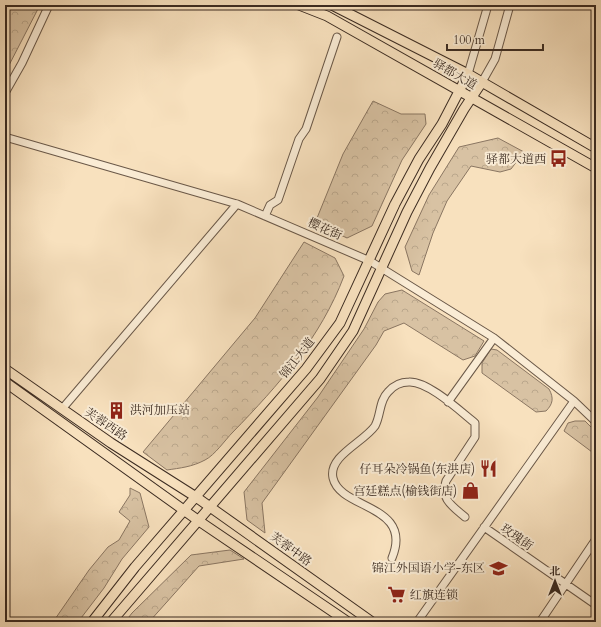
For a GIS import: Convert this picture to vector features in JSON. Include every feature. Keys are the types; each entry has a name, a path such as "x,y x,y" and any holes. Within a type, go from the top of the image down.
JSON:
{"main road":[{"name":"驿都大道","path":"299,5 327,16 459,92 471,97 596,168"},
{"name":"驿都大道","path":"332,5 468,74 596,148"},
{"name":"锦江大道","path":"92,622 135,567 306,369 340,322 370,261 395,204 419,159 442,124 468,74"},
{"path":"111,622 320,379 353,331 383,268 407,212 430,168 471,97 482,82"},
{"name":"芙蓉西路","path":"5,369 111,443 196,496"},
{"name":"芙蓉西路","path":"5,382 184,510"},
{"name":"芙蓉中路","path":"196,496 372,622"},
{"path":"184,510 348,622"}],"street":[{"path":"5,92 22,63 49,5"},
{"path":"468,74 488,5"},
{"path":"482,82 496,59 510,5"},
{"path":"265,216 270,205 278,200 300,139 306,130 337,37"},
{"name":"樱花街","path":"5,137 237,204 370,261 494,338 574,401 596,422"},
{"path":"62,409 237,204"},
{"path":"448,402 494,338"},
{"path":"392,558 396,544 394,529 389,520 339,489 333,478 334,464 375,425 386,394 393,387 410,381 419,383 448,402 474,423 476,430 472,443 446,481 444,487 446,499 465,517"},
{"path":"417,622 574,401"},
{"name":"玫瑰街","path":"484,527 596,605"},
{"path":"540,622 596,539"}],"green space":[{"path":"8,5 40,5 5,73 5,10"},
{"path":"373,101 401,114 425,114 426,124 402,160 372,226 347,238 315,223 343,154"},
{"path":"498,138 524,152 511,169 500,172 471,166 447,201 433,233 419,275 412,271 405,247 429,195 459,147"},
{"path":"304,242 335,258 344,276 323,320 311,340 282,379 209,458 186,467 167,470 143,452 255,318"},
{"path":"402,290 484,341 475,356 463,360 404,323 384,331 376,345 262,503 265,533 247,520 244,492 318,397 364,329 378,302 385,294"},
{"path":"491,349 497,350 549,389 552,395 552,401 546,411 536,412 482,373 482,363"},
{"path":"585,421 596,432 596,455 564,431 568,423"},
{"path":"130,488 140,493 149,527 122,559 104,588 78,622 53,622 89,570 108,547 119,540 130,521 119,512 130,495"},
{"path":"230,550 244,559 199,566 149,622 125,622 132,613 191,555"}],"place":[{"name":"驿都大道西","path":"559,159"},
{"name":"洪河加压站","path":"117,410"},
{"name":"仔耳朵冷锅鱼(东洪店)","path":"488,469"},
{"name":"宫廷糕点(榆钱街店)","path":"470,491"},
{"name":"锦江外国语小学-东区","path":"498,568"},
{"name":"红旗连锁","path":"397,595"}]}
